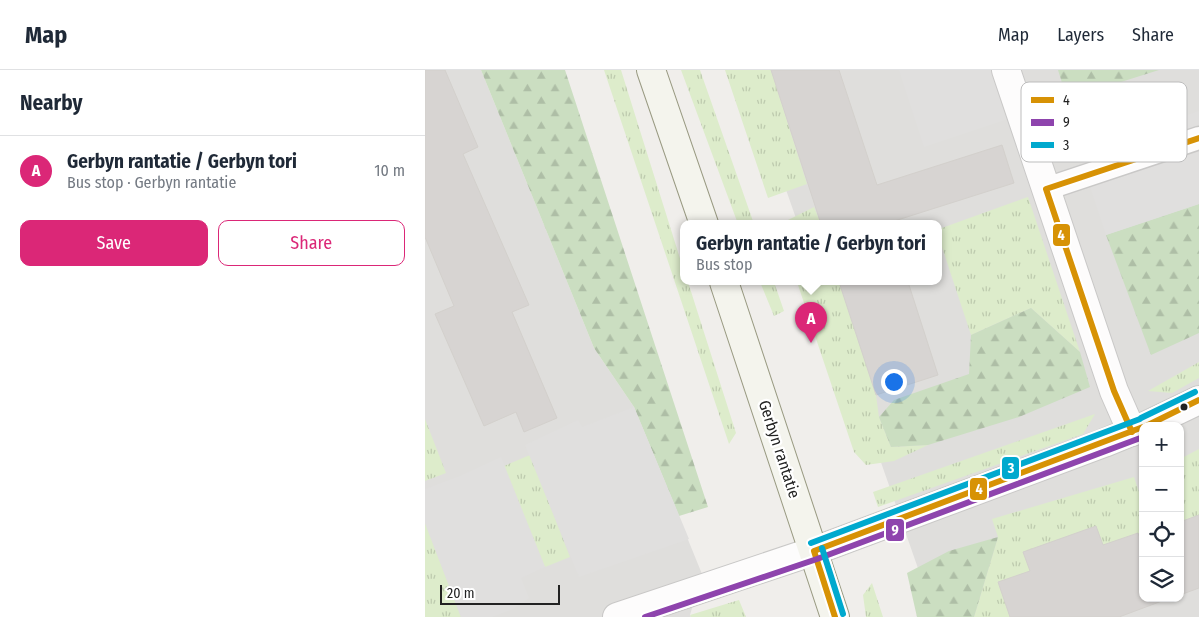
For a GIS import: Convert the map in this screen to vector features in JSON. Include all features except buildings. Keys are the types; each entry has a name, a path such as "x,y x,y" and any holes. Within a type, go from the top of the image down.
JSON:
{"main road":[{"path":"651,70 703,220"},
{"name":"Gerbyn rantatie","path":"725,285 835,617"}],"street":[{"path":"1006,70 1021,115"},
{"path":"1037,162 1114,392 1139,427"},
{"path":"1153,422 1199,400"},
{"path":"617,617 814,551 1139,428"}],"lane":[{"path":"1187,142 1199,138"},
{"path":"1046,189 1127,162"}],"shaded area":[{"path":"425,70 481,70 594,348 634,407 702,574 691,617 425,617"},
{"path":"744,70 1199,70 1199,617 935,617 819,285 942,285 942,220 797,220"},
{"path":"899,70 991,70 1008,119 924,147"},
{"path":"1199,111 1199,204 1106,235 1082,162 1187,162 1187,115"},
{"path":"634,407 689,539 579,577 525,445 578,420 582,427"},
{"path":"501,457 545,567 521,578 529,598 513,609 492,617 461,617 425,523 425,489 460,476"}],"green space":[{"path":"481,70 565,70 708,507 679,516 634,407 594,348"},
{"path":"604,70 621,70 680,258 680,285 689,285 736,433 729,444"},
{"path":"681,70 700,70 753,220 737,220"},
{"path":"725,70 771,70 807,184 768,198"},
{"path":"1058,70 1159,70 1121,82 1062,82"},
{"path":"1028,197 1080,352 1031,308 971,335 942,247 942,228"},
{"path":"1199,204 1199,333 1151,355 1106,235"},
{"path":"814,207 819,220 788,220"},
{"path":"761,285 775,285 784,311 774,316"},
{"path":"798,285 840,285 876,395 879,417 891,447 928,445 894,461 866,465 854,452"},
{"path":"1031,308 1080,352 1090,387 1019,417 928,445 891,447 879,417 894,400 969,374 971,335"},
{"path":"1199,362 1199,378 1172,393 1148,391"},
{"path":"1095,414 1083,434 878,507 873,492"},
{"path":"425,419 446,473 425,481"},
{"path":"1199,449 1199,515 1184,521 1184,467 1184,457"},
{"path":"530,455 570,557 545,567 504,466"},
{"path":"1134,477 1139,492 1139,533 1103,545 1096,526 1024,552 1030,571 998,582 1010,617 974,617 998,537 992,519"},
{"path":"425,523 461,617 425,617"},
{"path":"998,537 974,617 917,617 907,573 949,551"},
{"path":"872,583 883,617 866,617 863,595"},
{"path":"739,600 746,617 691,617 690,615"}],"transit line":[{"name":"4","path":"1187,142 1199,138"},
{"name":"4","path":"1127,162 1046,189 1114,391 1132,432"},
{"name":"3","path":"1141,418 1195,392"},
{"name":"4","path":"1154,422 1199,400"},
{"name":"3","path":"811,543 1140,419"},
{"name":"4","path":"814,551 1139,429"},
{"name":"9","path":"645,617 817,559 1139,438"},
{"name":"3","path":"822,548 843,614"},
{"name":"4","path":"814,551 835,617"}],"place":[{"name":"Gerbyn rantatie / Gerbyn tori","path":"811,343"}]}
